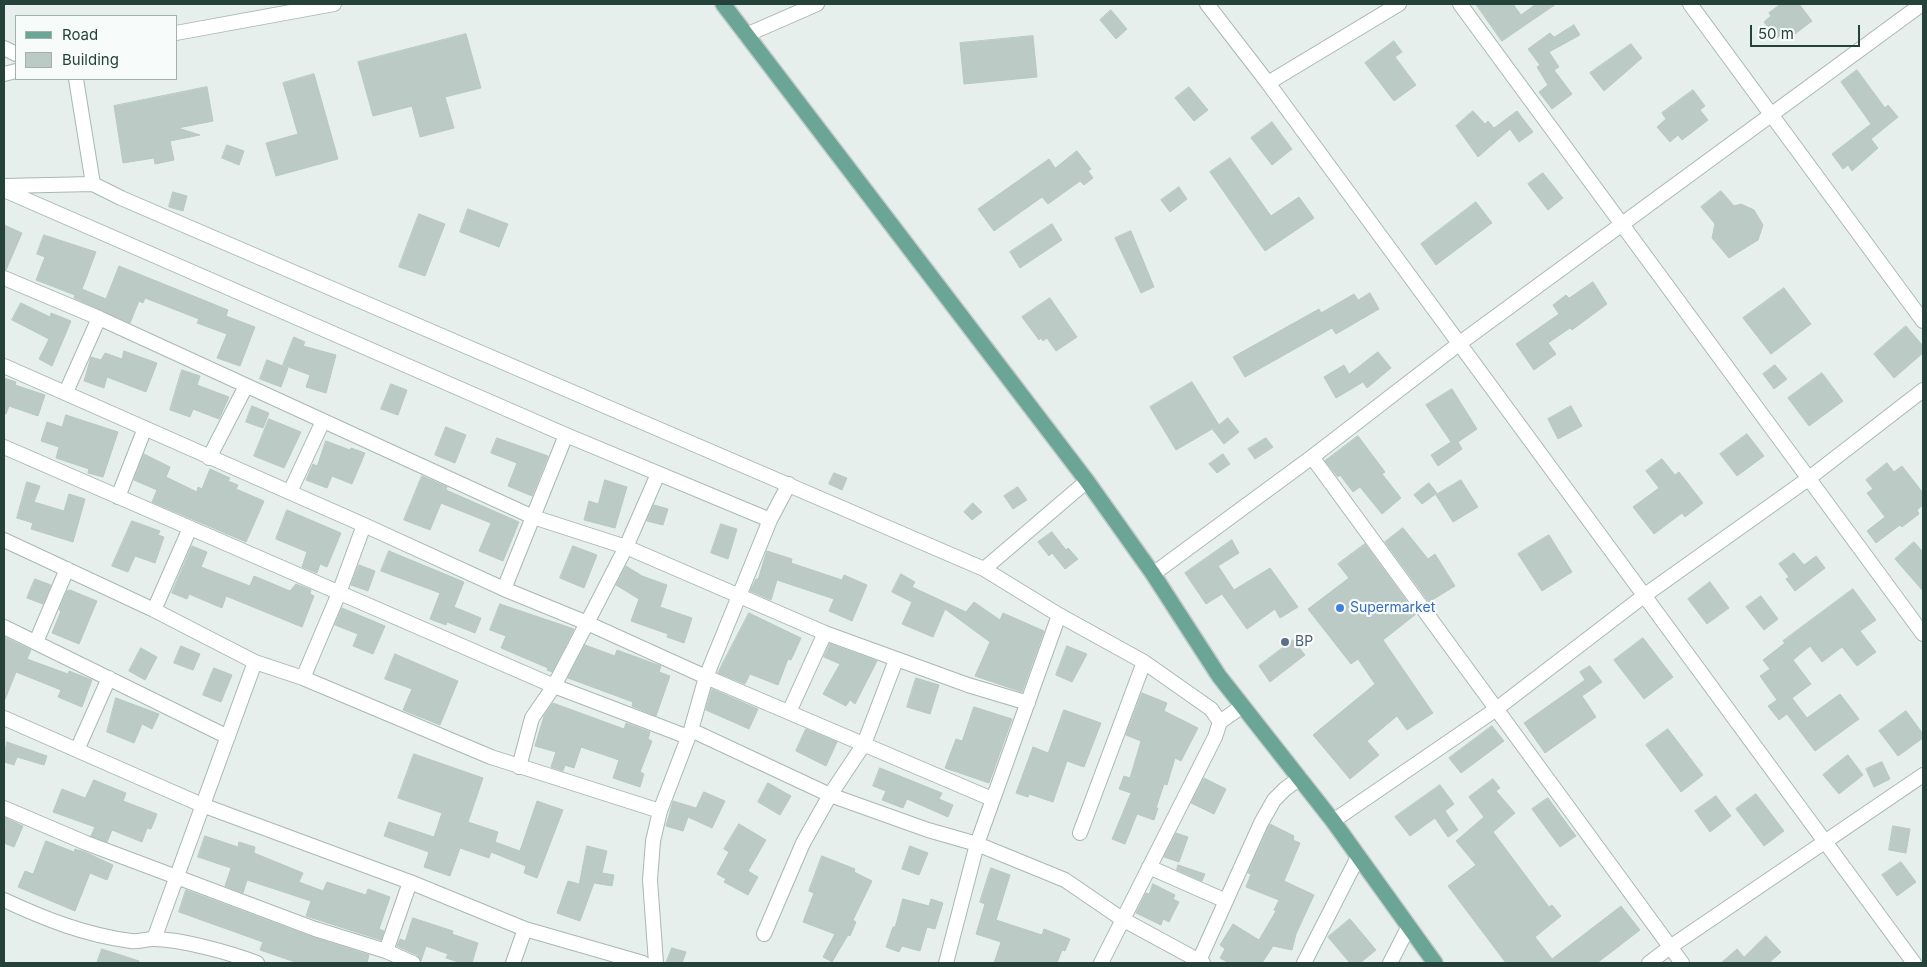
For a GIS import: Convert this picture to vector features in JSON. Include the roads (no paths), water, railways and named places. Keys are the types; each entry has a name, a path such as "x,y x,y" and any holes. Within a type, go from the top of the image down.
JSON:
{"main road":[{"path":"723,4 1087,481 1153,574 1241,707 1333,821 1435,963"}],"street":[{"path":"178,33 334,4"},
{"path":"746,35 817,4"},
{"path":"1207,4 1268,83 1460,343 1914,963"},
{"path":"1268,83 1398,4"},
{"path":"1460,4 1623,223 1808,479 1923,634"},
{"path":"1690,4 1923,321"},
{"path":"1153,574 1312,457 1460,343 1922,4"},
{"path":"76,80 93,184"},
{"path":"4,188 93,184 121,198 984,569 1059,616 1144,662 1212,709 1220,722"},
{"path":"4,188 566,435 770,520"},
{"path":"4,278 98,318 533,517 626,547 825,633 896,660 1028,703"},
{"path":"66,392 98,318"},
{"path":"4,366 66,392 209,458 290,492 504,589 588,623 706,677 992,799"},
{"path":"209,458 246,386"},
{"path":"1333,821 1496,710 1645,595 1808,479 1923,390"},
{"path":"290,492 323,421"},
{"path":"118,496 145,428"},
{"path":"504,589 566,435"},
{"path":"4,447 554,686 690,733 830,795 928,830 977,844 1065,880 1122,919 1200,962 1261,823 1274,800 1300,778"},
{"path":"1312,457 1682,963"},
{"path":"519,767 532,718 554,686 588,623 626,547 658,474"},
{"path":"984,569 1087,481"},
{"path":"656,963 650,880 653,841 660,811 690,733 706,677 770,520 789,484"},
{"path":"303,678 339,593 364,525"},
{"path":"154,610 190,528"},
{"path":"4,540 154,610 255,662 303,678 519,767 660,811"},
{"path":"36,642 67,569"},
{"path":"946,963 977,844 1059,616"},
{"path":"4,627 228,736"},
{"path":"790,712 825,633"},
{"path":"764,934 803,843 830,795 864,744 896,660"},
{"path":"154,938 175,876 255,662"},
{"path":"1080,833 1144,662"},
{"path":"77,750 109,678"},
{"path":"1101,963 1215,736 1220,722 1241,707"},
{"path":"4,718 202,805 410,882 525,928 643,963"},
{"path":"1649,963 1670,946 1923,775"},
{"path":"4,808 86,843 315,929 386,951 414,963"},
{"path":"1304,963 1358,857"},
{"path":"1149,867 1226,901"},
{"path":"386,951 410,882"},
{"path":"4,900 45,920 81,932 133,942 154,938 230,953 257,963"},
{"path":"1390,963 1409,926"},
{"path":"513,963 525,928"}],"place":[{"name":"Supermarket","path":"1340,608"},
{"name":"BP","path":"1285,642"}]}
